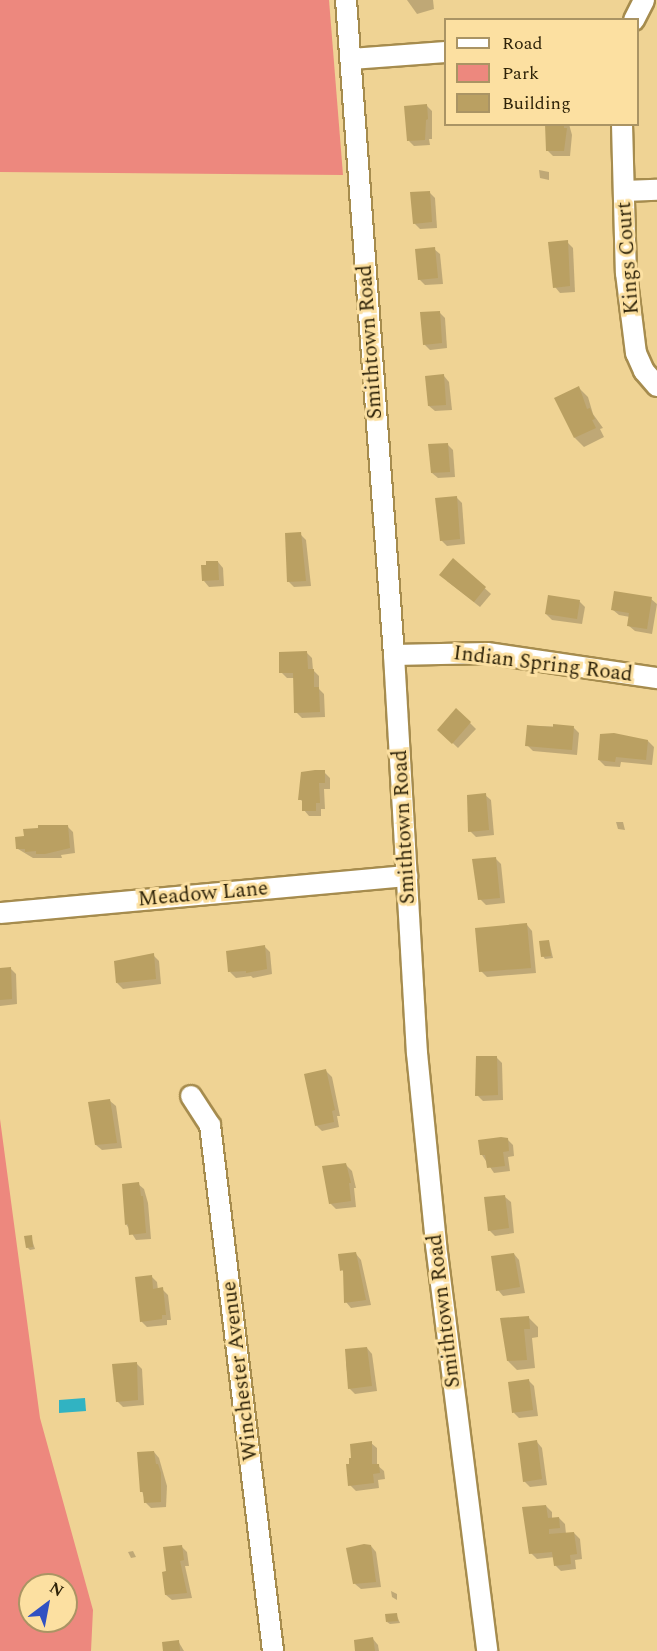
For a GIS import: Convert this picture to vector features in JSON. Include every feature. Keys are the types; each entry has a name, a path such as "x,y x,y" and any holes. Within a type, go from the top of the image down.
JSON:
{"street":[{"name":"Smithtown Road","path":"346,0 394,655 417,1053 436,1245 487,1651"},
{"path":"635,18 644,0"},
{"path":"351,59 444,52"},
{"name":"Kings Court","path":"622,126 626,273 636,353 644,371 657,386"},
{"path":"624,191 657,190"},
{"name":"Indian Spring Road","path":"394,655 487,653 657,678"},
{"name":"Meadow Lane","path":"0,913 407,876"},
{"name":"Winchester Avenue","path":"191,1096 210,1125 273,1651"}],"green space":[{"path":"0,0 329,0 343,175 0,172"},
{"path":"0,1119 40,1418 93,1610 91,1651 0,1651"}],"water":[{"path":"85,1398 86,1411 59,1413 59,1400"}],"building":[{"path":"427,104 428,119 426,120 425,140 407,141 404,106"},
{"path":"545,126 567,128 564,151 546,151"},
{"path":"430,191 432,222 413,224 410,192"},
{"path":"568,240 570,286 553,288 548,242"},
{"path":"435,247 438,278 418,280 415,249"},
{"path":"440,311 442,343 423,345 420,312"},
{"path":"444,374 446,405 428,406 425,376"},
{"path":"579,386 587,409 590,408 595,419 592,420 596,428 574,438 554,398"},
{"path":"448,443 450,472 431,473 428,444"},
{"path":"457,496 460,539 440,541 435,498"},
{"path":"301,532 306,581 287,582 285,533"},
{"path":"453,558 486,587 474,602 439,575"},
{"path":"206,561 218,561 219,580 202,581 201,565 206,565"},
{"path":"614,591 652,597 647,629 627,626 629,613 611,610"},
{"path":"548,595 580,600 577,619 545,614"},
{"path":"307,651 308,669 314,669 314,687 319,687 320,712 294,713 293,673 279,673 279,652"},
{"path":"456,708 471,722 452,744 437,730"},
{"path":"553,724 574,726 572,750 525,746 527,725 553,727"},
{"path":"614,733 648,740 646,760 616,757 615,762 598,760 600,734"},
{"path":"325,770 325,783 319,783 320,803 316,803 316,811 302,811 302,800 298,800 301,772"},
{"path":"486,793 489,830 468,832 467,795"},
{"path":"38,825 68,825 70,848 45,854 16,849 15,837 24,836 23,829 38,828"},
{"path":"496,857 500,898 478,900 472,859"},
{"path":"527,923 531,968 479,972 475,928"},
{"path":"549,940 551,956 541,957 539,941"},
{"path":"265,945 267,969 246,973 246,971 228,972 226,951"},
{"path":"154,953 156,979 116,983 114,961"},
{"path":"11,967 12,999 0,1000 0,968"},
{"path":"476,1056 497,1056 498,1095 475,1096"},
{"path":"326,1069 335,1110 332,1111 334,1122 315,1126 304,1074"},
{"path":"110,1099 117,1143 95,1145 88,1102"},
{"path":"508,1138 509,1151 503,1152 505,1166 487,1168 485,1155 480,1155 478,1140"},
{"path":"346,1163 351,1183 349,1183 351,1201 329,1204 322,1166"},
{"path":"139,1182 141,1196 143,1196 146,1233 129,1235 128,1224 125,1225 122,1184"},
{"path":"505,1195 509,1228 488,1231 484,1197"},
{"path":"32,1235 33,1247 26,1248 24,1236"},
{"path":"356,1252 366,1300 344,1303 343,1270 340,1271 338,1254"},
{"path":"514,1253 520,1287 496,1291 491,1256"},
{"path":"152,1275 153,1289 163,1287 166,1315 162,1315 162,1319 140,1322 135,1277"},
{"path":"529,1316 530,1329 524,1329 527,1360 507,1361 500,1318"},
{"path":"367,1347 372,1386 348,1389 345,1349"},
{"path":"137,1362 138,1400 116,1402 112,1364"},
{"path":"529,1379 533,1410 512,1413 508,1382"},
{"path":"537,1440 542,1479 523,1482 518,1443"},
{"path":"372,1441 372,1464 379,1464 380,1473 373,1474 374,1483 348,1486 346,1464 349,1464 349,1458 351,1458 350,1444"},
{"path":"154,1451 156,1464 161,1473 161,1502 144,1503 143,1492 140,1492 137,1452"},
{"path":"546,1505 548,1518 559,1517 560,1528 549,1529 549,1534 574,1532 577,1554 570,1555 571,1564 554,1566 552,1552 529,1554 522,1507"},
{"path":"364,1544 371,1545 376,1582 353,1584 346,1548"},
{"path":"182,1545 184,1560 180,1561 187,1593 165,1595 162,1572 166,1571 163,1547"},
{"path":"397,1613 398,1621 386,1622 385,1614"},
{"path":"373,1637 375,1651 355,1651 354,1640"},
{"path":"179,1640 180,1651 163,1651 162,1642"}]}
